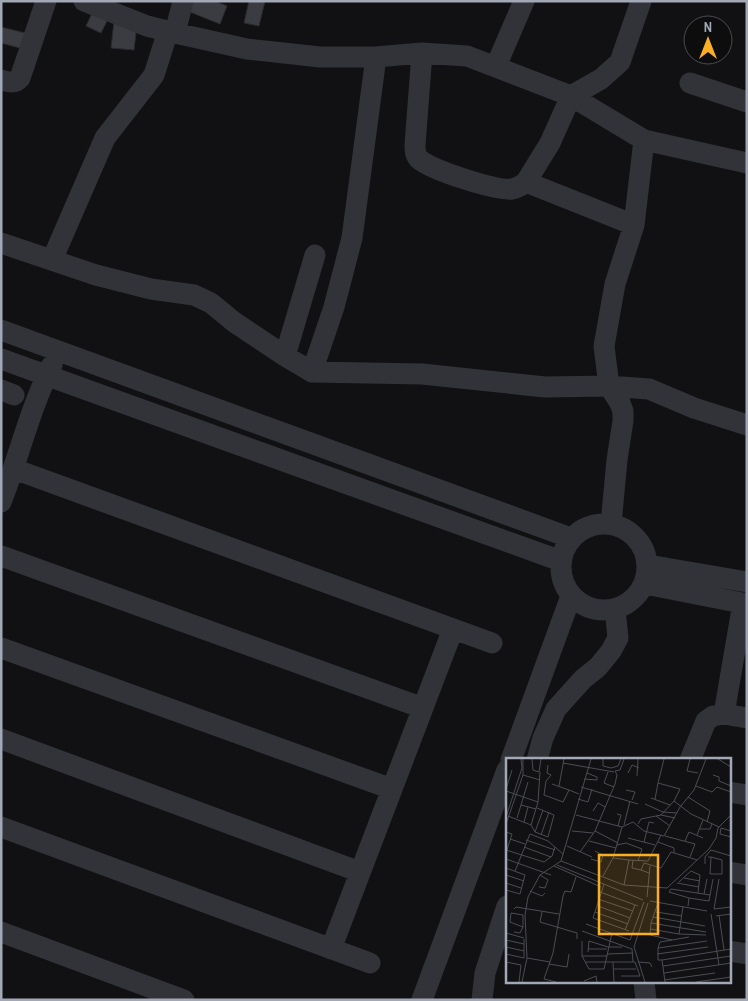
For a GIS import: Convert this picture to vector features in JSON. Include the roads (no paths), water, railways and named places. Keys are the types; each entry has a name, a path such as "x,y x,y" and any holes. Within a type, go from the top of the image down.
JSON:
{"street":[{"path":"1,80 17,82 20,78 46,1"},
{"path":"84,1 147,26 247,49 320,57 376,57 422,54 467,56 571,96 644,140 747,163"},
{"path":"52,260 105,138 154,75 183,1"},
{"path":"496,66 524,1"},
{"path":"422,54 415,145 418,159 431,167 498,189 514,189 526,182 550,143 571,96 601,79 620,62 642,1"},
{"path":"312,372 334,307 352,238 376,57"},
{"path":"690,82 747,102"},
{"path":"611,524 623,411 609,386 604,346 615,284 634,225 644,140"},
{"path":"526,182 634,225"},
{"path":"1,243 96,275 151,289 194,295 211,303 234,322 284,356 312,372 422,374 545,387 609,386 649,390 694,408 747,425"},
{"path":"284,356 315,255"},
{"path":"1,330 571,538"},
{"path":"1,502 36,402 58,351"},
{"path":"1,359 560,561"},
{"path":"14,469 492,643"},
{"path":"611,524 630,531 643,546 646,575 633,600 615,609 591,609 571,596 562,579 560,561 571,538 589,526 611,524"},
{"path":"1,556 422,708"},
{"path":"646,575 747,582"},
{"path":"646,575 745,604 724,714"},
{"path":"512,758 571,596"},
{"path":"538,758 556,709 611,652 618,638 615,609"},
{"path":"331,949 453,629"},
{"path":"1,648 392,789"},
{"path":"691,758 706,721 713,716 724,714 747,718"},
{"path":"1,739 360,872"},
{"path":"422,1000 506,773"},
{"path":"730,792 747,795"},
{"path":"1,827 370,963"},
{"path":"730,872 747,875"},
{"path":"482,1000 485,973 506,909"},
{"path":"1,932 153,994 184,1000"},
{"path":"730,951 747,954"},
{"path":"644,984 646,1000"}]}
